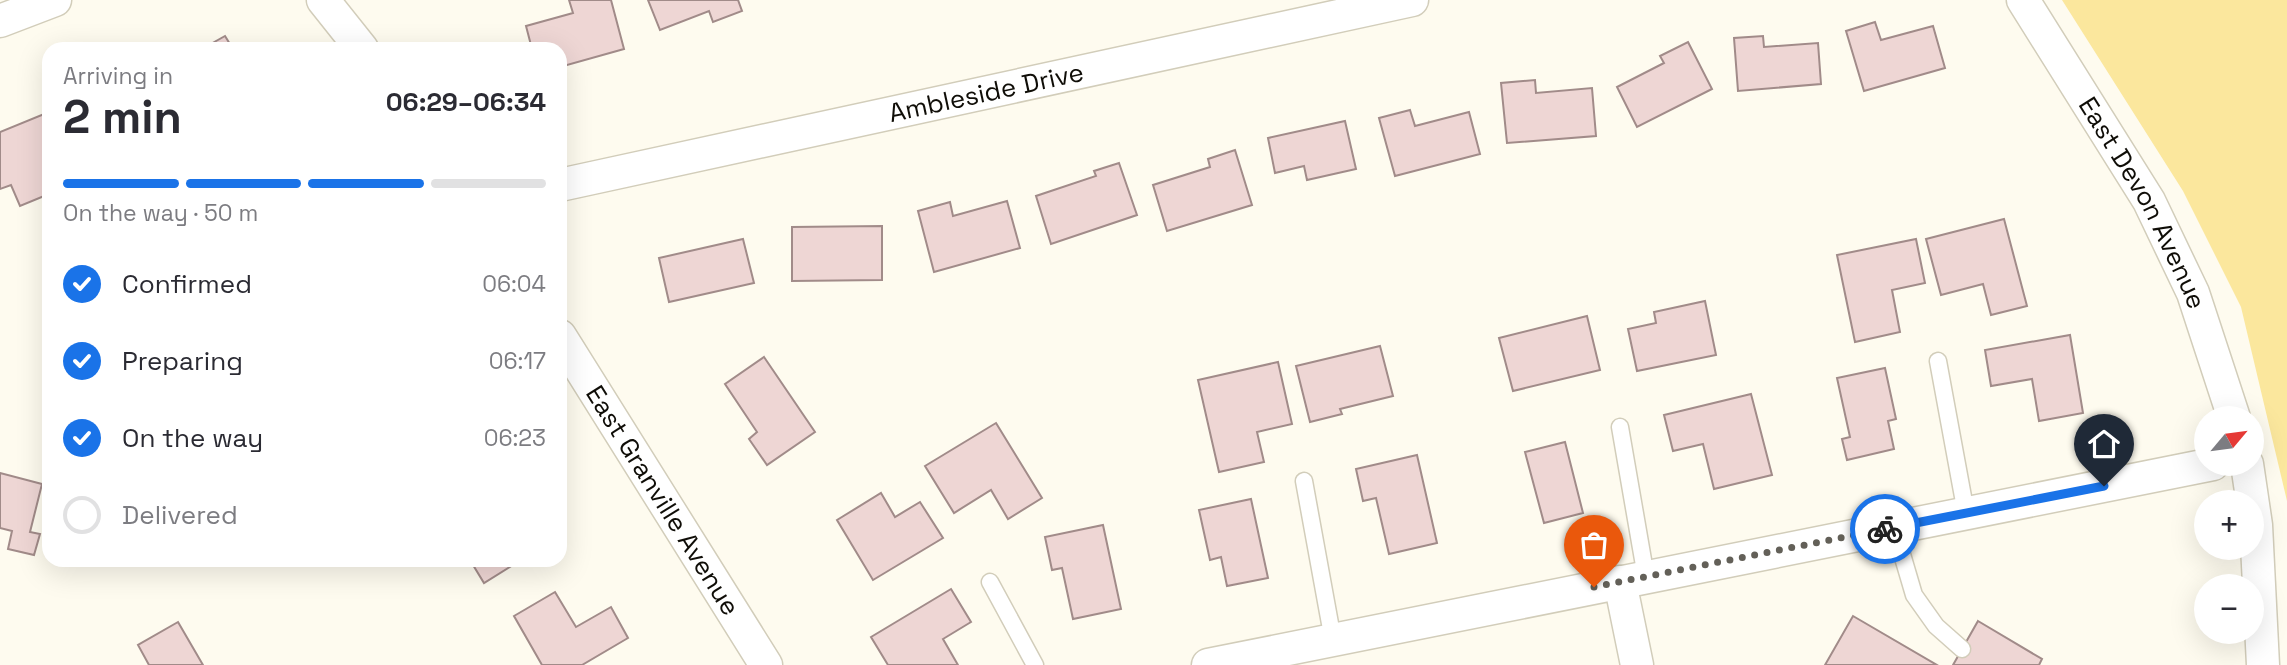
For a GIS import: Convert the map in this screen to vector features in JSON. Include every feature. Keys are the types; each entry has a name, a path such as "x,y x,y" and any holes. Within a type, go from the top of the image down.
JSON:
{"street":[{"path":"0,21 55,0"},
{"path":"323,0 356,42"},
{"name":"Ambleside Drive","path":"567,184 1412,0"},
{"name":"East Devon Avenue","path":"2023,0 2149,201 2193,293 2230,406"},
{"name":"East Granville Avenue","path":"567,347 766,665"},
{"path":"1208,665 2194,468"},
{"path":"2249,476 2256,525 2263,665"},
{"path":"1633,579 1637,665"}],"lane":[{"path":"1938,361 1966,513"},
{"path":"1620,428 1633,579"},
{"path":"1304,481 1333,640"},
{"path":"1894,527 1914,595 1936,626 1962,649"},
{"path":"990,582 1034,665"}],"shaded area":[{"path":"2062,0 2287,0 2287,501 2241,307 2183,191"}],"building":[{"path":"569,0 611,0 624,49 567,65 567,42 530,42 526,26 573,13"},
{"path":"648,0 738,0 742,11 713,22 709,11 660,30"},
{"path":"1875,22 1881,40 1933,26 1945,68 1864,91 1846,31"},
{"path":"225,36 229,42 214,42"},
{"path":"1763,36 1764,47 1818,43 1821,84 1738,91 1734,38"},
{"path":"1688,42 1712,89 1637,127 1617,87 1664,63 1660,56"},
{"path":"1535,80 1536,93 1592,88 1596,136 1507,143 1501,83"},
{"path":"1410,110 1415,126 1469,112 1480,154 1395,176 1379,118"},
{"path":"42,115 42,197 20,206 11,185 0,189 0,132"},
{"path":"1345,121 1356,169 1307,180 1304,166 1275,173 1268,138"},
{"path":"1235,150 1252,205 1167,231 1153,185 1210,167 1208,159"},
{"path":"1119,163 1137,215 1051,244 1036,196 1096,176 1094,171"},
{"path":"1007,201 1020,248 934,272 918,211 950,202 953,216"},
{"path":"2004,219 2027,306 1991,315 1983,284 1941,295 1926,239"},
{"path":"882,226 882,280 792,281 792,227"},
{"path":"743,239 754,283 669,302 659,258"},
{"path":"1916,239 1925,283 1892,290 1900,332 1855,342 1837,255"},
{"path":"1705,301 1716,355 1637,371 1628,329 1656,323 1654,312"},
{"path":"1587,316 1600,370 1513,391 1499,338"},
{"path":"2070,335 2083,413 2039,421 2032,379 1991,386 1985,350"},
{"path":"1380,346 1393,396 1340,409 1342,414 1310,422 1296,366"},
{"path":"764,357 815,432 767,465 749,439 757,432 725,384"},
{"path":"1278,362 1292,424 1257,432 1264,462 1219,472 1198,380"},
{"path":"1885,368 1896,419 1888,421 1894,449 1847,460 1842,439 1850,437 1837,378"},
{"path":"1751,394 1772,475 1714,489 1703,444 1673,451 1664,415"},
{"path":"996,423 1042,498 1008,519 991,490 954,513 925,466"},
{"path":"1565,442 1583,513 1544,523 1525,452"},
{"path":"1417,455 1437,543 1389,554 1376,498 1363,501 1356,469"},
{"path":"0,473 42,484 30,532 40,534 34,555 8,549 12,531 0,528"},
{"path":"881,493 895,517 920,502 943,538 873,580 837,520"},
{"path":"1251,499 1268,578 1227,586 1221,557 1210,560 1199,510"},
{"path":"1103,525 1121,609 1073,619 1062,568 1052,570 1045,537"},
{"path":"474,567 510,567 484,583"},
{"path":"951,589 971,622 943,639 958,665 888,665 871,637"},
{"path":"555,592 576,627 611,607 628,638 582,665 542,665 514,616"},
{"path":"1853,616 1937,665 1825,665"},
{"path":"1978,621 2042,659 2039,665 1953,665"},
{"path":"178,622 203,665 149,665 138,645"}],"way so far":[{"path":"1594,587 1885,529"}],"route":[{"path":"1885,529 2104,486"}]}
